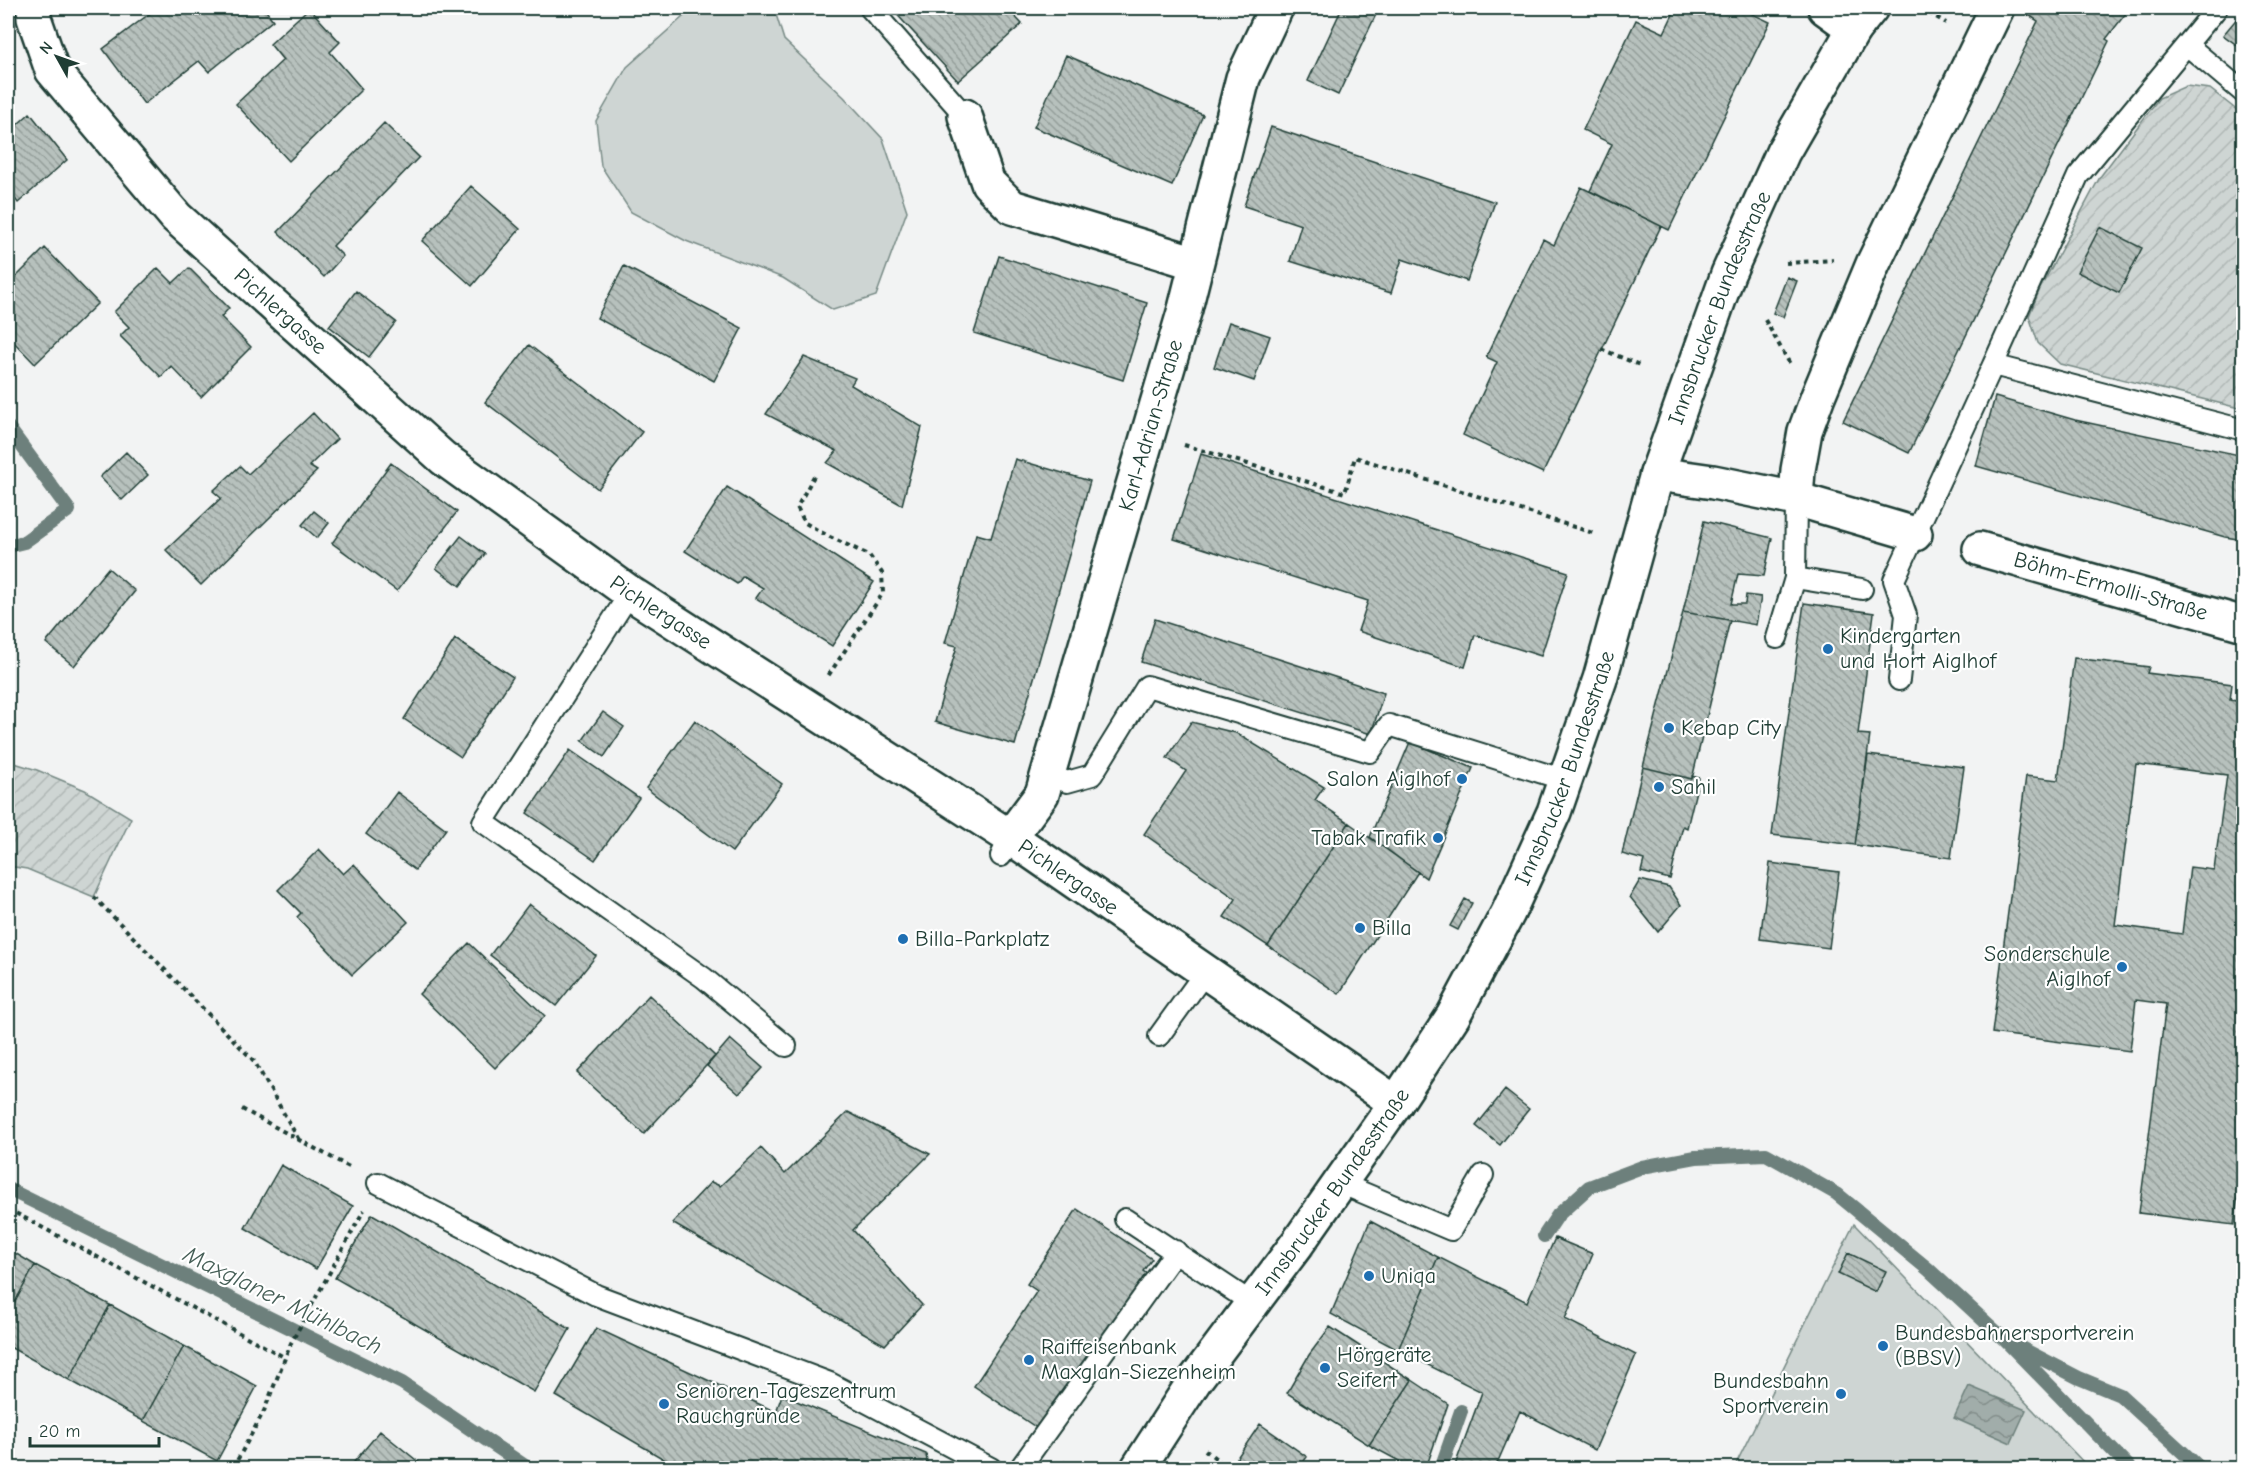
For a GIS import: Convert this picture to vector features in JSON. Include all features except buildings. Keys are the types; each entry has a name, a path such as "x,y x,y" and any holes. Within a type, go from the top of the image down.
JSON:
{"street":[{"name":"Pichlergasse","path":"34,8 34,18 52,70 176,217 443,458 630,593 808,707 1006,847 1096,907 1206,971 1396,1103"},
{"name":"Karl-Adrian-Straße","path":"1006,847 1042,794 1181,320 1243,78 1276,8"},
{"path":"1825,8 1863,19"},
{"path":"1796,499 1798,470 1805,431 1818,396 1873,264 1997,8"},
{"name":"Innsbrucker Bundesstraße","path":"1138,1468 1195,1380 1396,1103 1453,1016 1508,914 1554,812 1600,679 1657,474 1728,274 1783,152 1863,19"},
{"path":"965,116 988,183 1012,207 1196,263"},
{"path":"1657,474 1713,482 1796,499 1915,534"},
{"name":"Böhm-Ermolli-Straße","path":"1980,549 2244,624"}],"lane":[{"path":"870,8 965,116"},
{"path":"1899,680 1906,615 1894,580 2078,176 2217,8"},
{"path":"2187,45 2244,93"},
{"path":"1993,365 2244,430"},
{"path":"1777,638 1795,578 1796,499"},
{"path":"1795,578 1862,589"},
{"path":"630,593 483,822 704,978 786,1046"},
{"path":"1048,774 1067,782 1092,775 1147,686 1370,752 1389,725 1565,780"},
{"path":"1159,1036 1206,971"},
{"path":"1340,1183 1451,1230 1483,1175"},
{"path":"378,1183 596,1295 830,1383 990,1468"},
{"path":"1125,1219 1252,1303"},
{"path":"1020,1468 1176,1251"}],"path":[{"path":"1921,8 1947,24"},
{"path":"1786,263 1845,260"},
{"path":"1765,321 1794,371"},
{"path":"1601,349 1642,366"},
{"path":"1179,444 1345,493 1355,457 1596,534"},
{"path":"808,707 884,593 882,573 869,555 806,523 797,507 814,476"},
{"path":"94,897 254,1061 300,1141"},
{"path":"233,1468 264,1411 291,1343 378,1183 242,1109"},
{"path":"8,1209 284,1357"},
{"path":"1205,1450 1228,1468"}],"shaded area":[{"path":"693,8 774,8 784,40 844,97 883,139 907,211 876,296 833,310 783,278 686,241 631,212 601,166 596,121 627,67"},
{"path":"2186,86 2210,89 2243,115 2243,409 2060,364 2038,343 2029,316 2040,289 2100,177 2159,98"},
{"path":"8,761 85,790 131,818 94,897 27,869 8,866"},
{"name":"Bundesbahnersportverein (BBSV)","path":"1854,1224 2089,1468 1734,1468"}],"water":[{"path":"1969,1386 2026,1410 2011,1443 1954,1418"}],"waterway":[{"name":"Maxglaner Mühlbach","path":"8,427 69,510 24,542 8,546"},
{"name":"Maxglaner Mühlbach","path":"1544,1236 1558,1215 1589,1187 1642,1167 1696,1157 1766,1154 1837,1194 1928,1269 2005,1340 2130,1468"},
{"name":"Maxglaner Mühlbach","path":"8,1189 402,1383 528,1468"},
{"path":"2017,1346 2079,1378 2120,1395 2200,1468"},
{"name":"Maxglaner Mühlbach","path":"1441,1468 1461,1411"}],"place":[{"name":"Kindergarten und Hort Aiglhof","path":"1828,649"},
{"name":"Kebap City","path":"1669,728"},
{"name":"Salon Aiglhof","path":"1462,779"},
{"name":"Sahil","path":"1659,787"},
{"name":"Tabak Trafik","path":"1438,838"},
{"name":"Billa","path":"1360,928"},
{"name":"Billa-Parkplatz","path":"903,939"},
{"name":"Sonderschule Aiglhof","path":"2122,967"},
{"name":"Uniqa","path":"1369,1276"},
{"name":"Bundesbahnersportverein (BBSV)","path":"1883,1346"},
{"name":"Raiffeisenbank Maxglan-Siezenheim","path":"1029,1360"},
{"name":"Hörgeräte Seifert","path":"1325,1368"},
{"name":"Bundesbahn Sportverein","path":"1841,1394"},
{"name":"Senioren-Tageszentrum Rauchgründe","path":"664,1404"}]}
